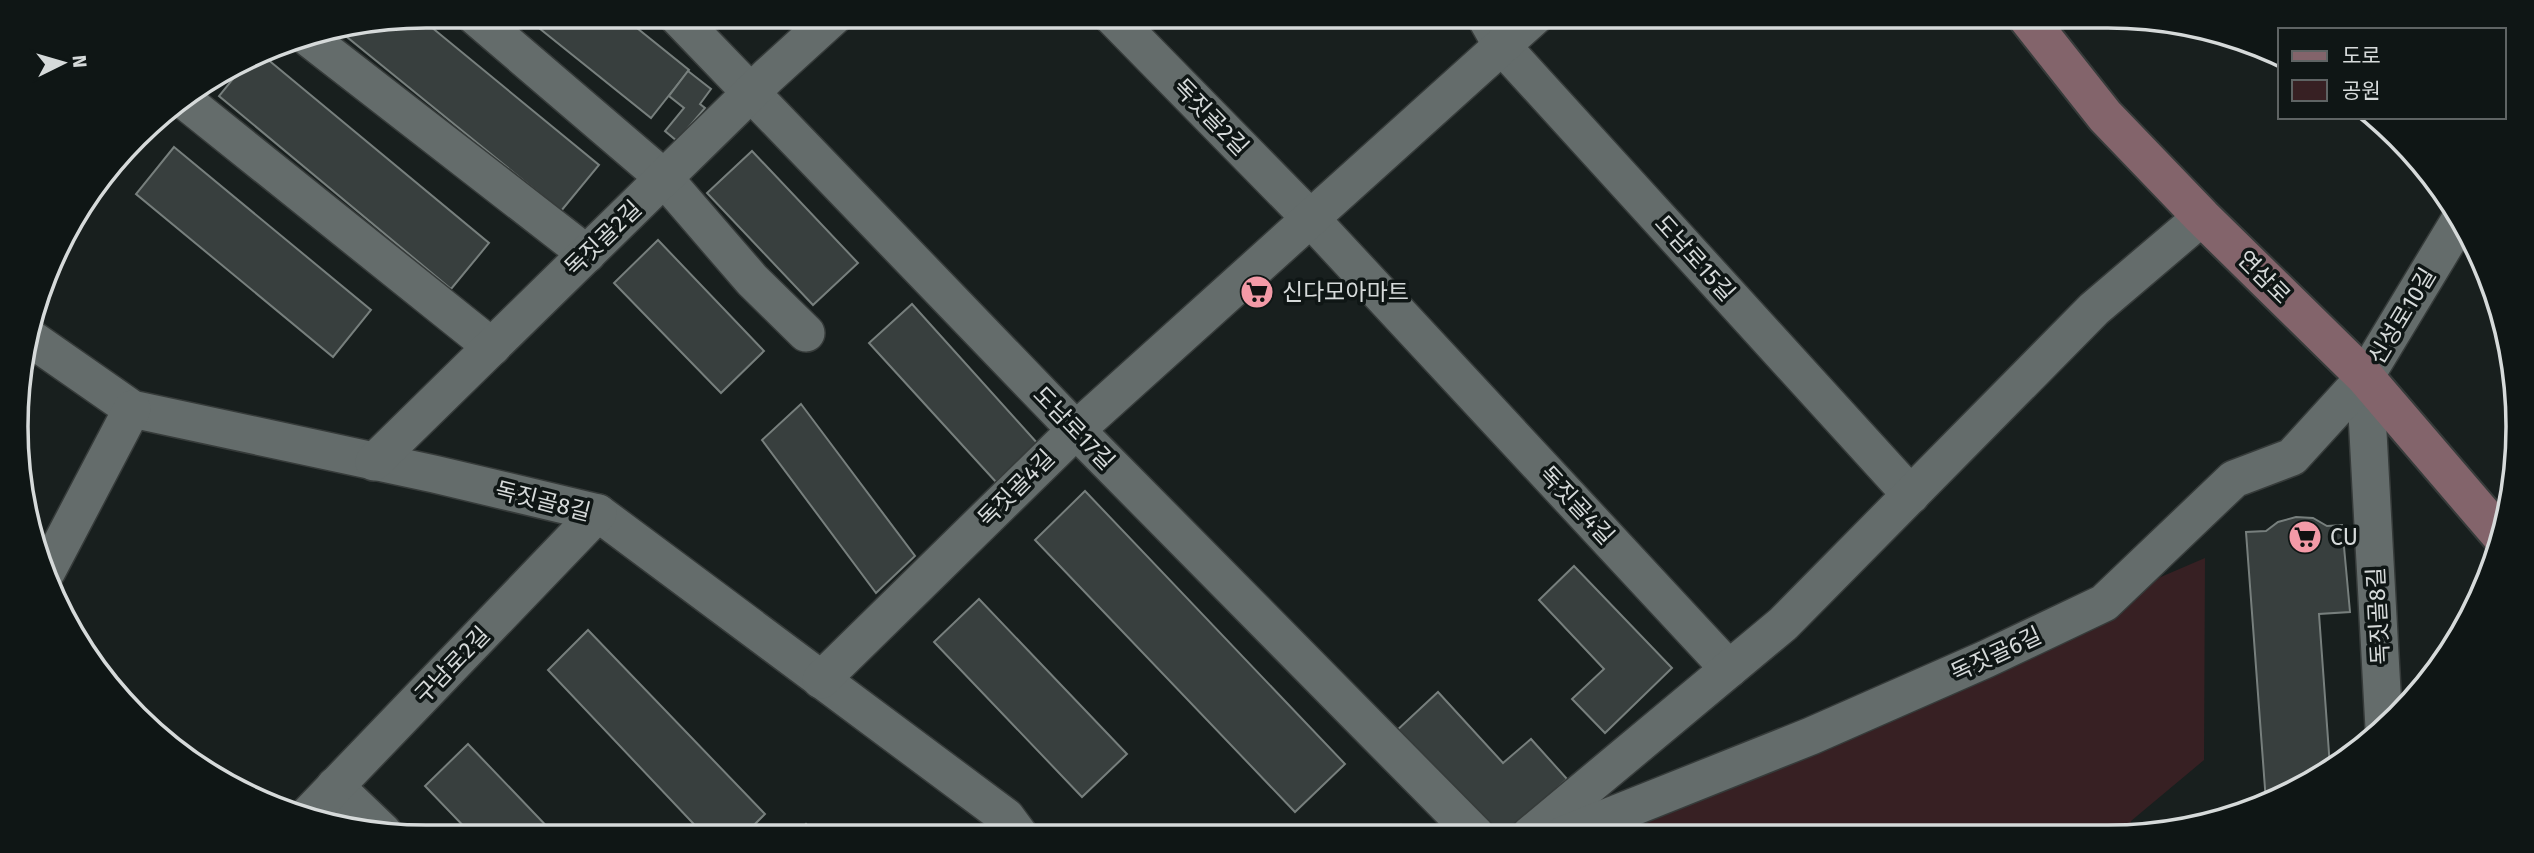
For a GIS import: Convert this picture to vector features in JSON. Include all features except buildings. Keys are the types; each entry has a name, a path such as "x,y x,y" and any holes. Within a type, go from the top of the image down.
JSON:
{"main road":[{"name":"연삼로","path":"2035,28 2105,116 2202,217 2365,377 2493,527"}],"street":[{"path":"489,28 664,178 752,280 806,333"},
{"name":"도남로17길","path":"689,28 1076,430 1466,825"},
{"name":"독짓골2길","path":"374,461 821,28"},
{"name":"독짓골2길","path":"1124,28 1310,218"},
{"name":"독짓골4길","path":"821,681 1076,430 1310,218 1493,31"},
{"name":"도남로15길","path":"1493,31 1911,495"},
{"path":"316,44 587,254"},
{"path":"191,105 492,347"},
{"path":"1542,825 1783,624 2094,309 2202,217"},
{"name":"독짓골4길","path":"1310,218 1729,669"},
{"name":"신성로10길","path":"2365,377 2454,228"},
{"name":"독짓골8길","path":"37,343 132,409 598,513 1006,817 1012,825"},
{"name":"독짓골8길","path":"2365,377 2383,713"},
{"name":"독짓골6길","path":"1588,825 1811,736 1986,659 2104,603 2234,479 2292,457 2365,377"},
{"path":"51,562 132,409"},
{"name":"구남로2길","path":"314,808 598,513"},
{"path":"335,786 372,822"}],"green space":[{"path":"2205,558 2204,760 2131,824 1582,825"}],"place":[{"name":"신다모아마트","path":"1257,292"},
{"name":"CU","path":"2305,537"}]}
